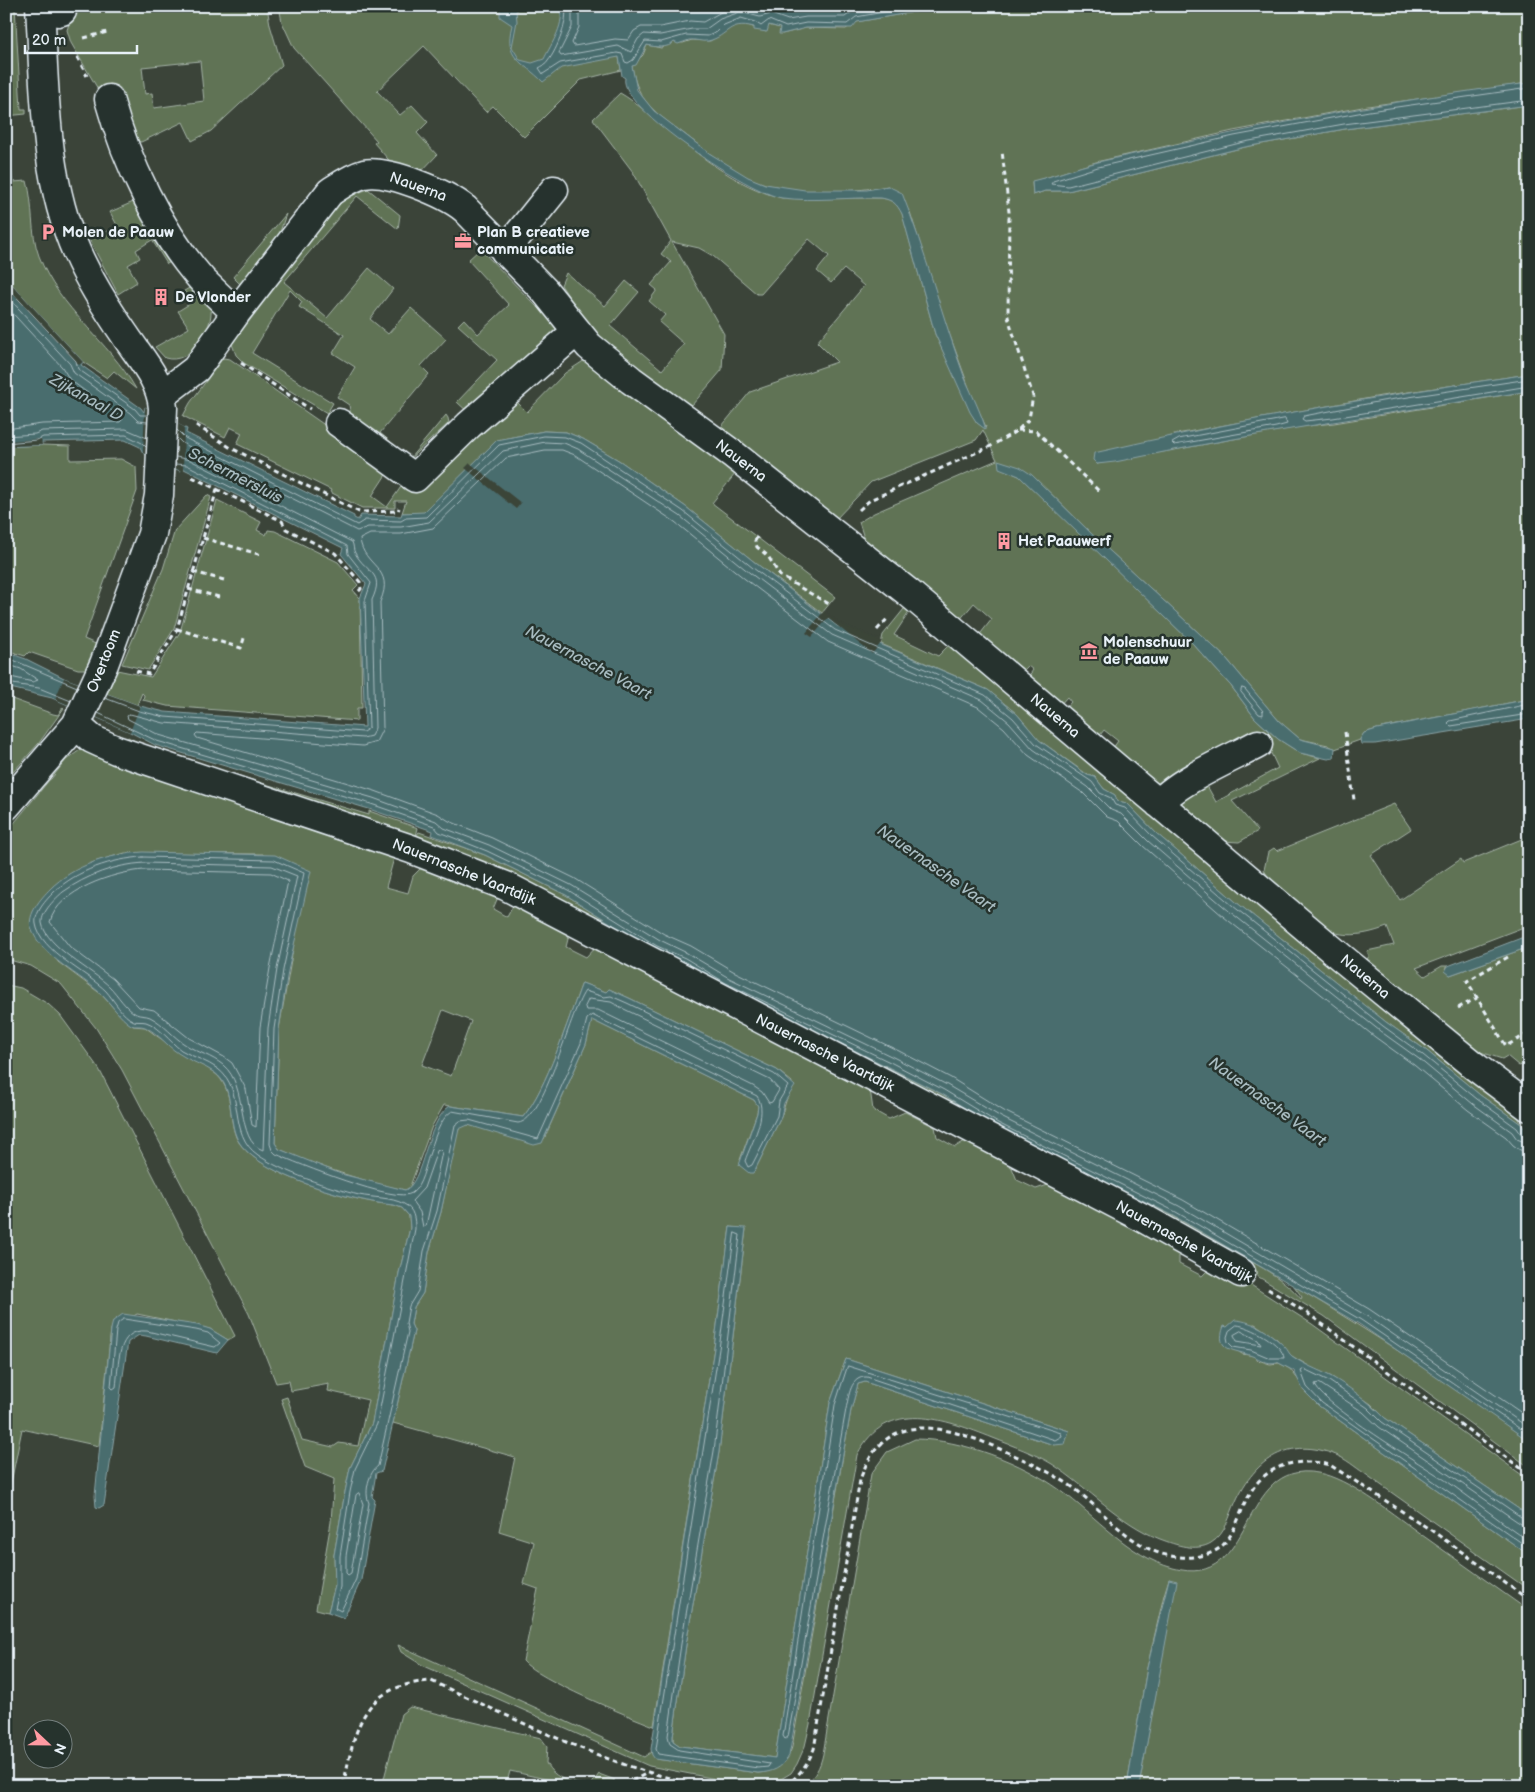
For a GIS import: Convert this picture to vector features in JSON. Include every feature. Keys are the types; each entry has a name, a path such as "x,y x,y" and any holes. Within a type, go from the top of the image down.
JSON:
{"street":[{"path":"40,6 50,154 62,216 78,256 93,284 109,311 142,358 163,402 160,484"},
{"path":"57,6 58,12 62,11 62,6"},
{"path":"109,99 117,126 155,213 203,280 236,313"},
{"name":"Nauerna","path":"163,402 196,369 236,313 330,192 349,180 365,174 379,173 456,202 506,251 564,313 589,346 631,380 734,455 909,593 1406,1011 1529,1107"},
{"path":"506,251 554,190"},
{"path":"339,423 415,478 469,425 577,331"},
{"name":"Overtoom","path":"6,806 78,720 95,684 145,555 160,484"},
{"name":"Nauernasche Vaartdijk","path":"78,720 92,739 116,750 411,849 522,894 1143,1218 1241,1273"},
{"path":"1159,804 1164,797 1181,785 1258,744"}],"path":[{"path":"102,34 107,32"},
{"path":"838,537 852,517 870,500 991,446 1018,430 1029,419 1033,396 1008,317 1009,199 1002,151"},
{"path":"272,385 311,410"},
{"path":"1018,430 1036,432 1100,492"},
{"path":"230,448 359,512 398,511 399,501"},
{"path":"160,484 187,474 282,521 286,529 335,554 360,582 361,589 356,594"},
{"path":"144,672 149,674 178,629 217,489"},
{"path":"757,537 755,541 757,547 768,556 780,576 829,604"},
{"path":"203,538 262,555"},
{"path":"193,572 224,580"},
{"path":"188,589 219,597"},
{"path":"178,629 241,648 245,635"},
{"path":"1344,732 1354,800"},
{"path":"1508,957 1467,980 1506,1046 1529,1033"},
{"path":"1459,1008 1477,998"},
{"name":"Nauernasche Vaartdijk","path":"1241,1273 1307,1313 1529,1474"},
{"path":"785,1786 798,1776 808,1764 814,1750 857,1500 866,1463 875,1449 888,1437 904,1430 920,1427 937,1428 976,1438 1031,1462 1071,1486 1146,1547 1177,1557 1206,1555 1223,1545 1249,1494 1271,1470 1301,1461 1330,1465 1431,1530 1529,1600"},
{"path":"343,1786 355,1733 370,1707 394,1689 412,1682 431,1681 613,1761 685,1784 707,1786"},
{"path":"624,1786 646,1773"},
{"path":"516,1786 524,1784 533,1786"}],"green space":[{"path":"6,6 15,6 21,109 26,109 26,114 6,116"},
{"path":"75,6 267,6 270,25 282,65 211,131 192,141 183,122 141,142 132,140 121,103 121,92 102,96 71,43 67,30","holes":["200,61 204,101 154,108 152,93 145,94 142,67"]},
{"path":"279,6 559,6 562,14 561,24 619,57 621,70 581,80 524,137 493,106 486,112 424,46 377,91 400,115 412,105 428,122 417,133 437,155 418,175 394,166 374,143 377,141 294,48 282,22"},
{"path":"952,6 1529,6 1529,83 1368,106 1233,131 1096,162 1032,182 1033,195 1045,191 1068,191 1245,147 1345,129 1529,105 1529,374 1381,396 1177,434 1097,464 1299,427 1529,391 1529,699 1377,729 1364,733 1360,740 1335,749 1328,745 1300,739 1279,721 1226,658 1099,541 1032,475 1003,462 1010,472 1019,476 1193,644 1231,686 1255,718 1278,739 1300,753 1320,758 1232,801 1258,831 1239,842 1222,841 1173,805 1206,784 1216,802 1278,768 1269,749 1156,789 1110,752 1118,741 1104,730 1097,739 1063,711 1071,702 1067,697 1058,707 1026,680 1033,670 1028,666 1019,675 977,638 992,619 974,603 958,622 862,543 863,535 859,522 874,513 997,460 983,430 976,440 871,482 836,519 717,432 750,392 837,362 817,342 864,286 844,269 831,283 817,271 829,256 809,239 761,294 757,294 713,256 699,248 672,242 724,334 722,370 692,405 686,407 595,336 561,285 566,273 605,306 626,281 639,292 610,326 662,370 684,344 659,322 665,315 649,301 657,290 651,285 671,262 661,254 671,241 633,172 593,119 620,93 717,167 748,186 765,193 782,198 881,198 892,201 902,213 935,334 977,423 986,427 972,396 945,322 910,212 888,186 836,191 800,190 765,184 749,178 732,169 656,113 638,89 632,66 643,55 647,45 661,48 674,42 710,41 726,29 742,23 766,32 768,25 780,28 782,34 806,28 846,29 856,22 920,11 922,8 942,11"},
{"path":"6,124 13,182 27,181 36,247 48,275 71,309 112,355 136,389 114,371 107,378 83,362 6,278"},
{"path":"368,189 400,215 398,229 357,196 284,282 327,318 369,268 393,289 370,319 388,334 411,308 446,339 421,366 429,374 380,433 410,458 446,415 449,423 407,461 351,416 349,405 337,397 355,367 333,353 344,335 299,307 302,302 290,290 252,353 333,403 327,413 244,363 236,355 232,344 328,216 347,197"},
{"path":"138,200 173,260 167,264 152,240 136,250 140,258 128,265 137,282 118,294 89,239 118,227 110,212"},
{"path":"286,214 279,235 240,284 233,277"},
{"path":"480,249 537,307 542,303 557,320 558,330 470,414 457,402 497,360 458,325 464,319 478,334 509,305 468,260"},
{"path":"193,286 211,306 209,325 205,334 192,351 175,359 165,358 155,347 189,328 178,311 191,303 184,291"},
{"path":"223,358 230,359 389,470 372,496 387,507 405,481 515,400 527,412 565,373 585,360 717,455 735,474 712,503 835,597 822,613 686,507 620,461 583,439 566,432 544,431 497,440 424,513 402,513 406,501 395,501 395,508 362,508 330,492 331,490 237,444 242,433 230,427 225,437 183,416 190,403"},
{"path":"70,446 70,460 121,459 136,467 137,491 84,639 98,645 85,669 78,669 29,652 25,656 6,650 6,447"},
{"path":"207,495 211,497 174,629 148,670 122,664 163,569 175,530"},
{"path":"217,500 261,522 257,530 266,535 268,530 275,531 338,562 358,585 353,590 360,598 362,708 357,708 357,721 167,706 143,700 144,695 142,693 137,705 107,694 117,670 151,677 180,632"},
{"path":"908,604 912,608 894,635 938,656 948,646 954,644 1517,1113 1521,1124 1480,1095 1427,1051 1386,1022 1236,902 1156,833 1127,803 1117,801 1115,795 1104,789 1095,777 1088,775 1039,740 1017,714 988,690 881,644 883,635"},
{"path":"6,689 12,691 12,699 53,714 58,715 64,708 39,743 6,780"},
{"path":"128,737 152,750 369,815 369,811 418,828 416,836 419,832 485,855 566,895 655,951 942,1094 996,1127 1142,1199 1232,1249 1218,1247 1218,1249 1239,1256 1263,1268 1285,1283 1301,1299 1302,1297 1294,1286 1354,1323 1443,1380 1529,1441 1529,1467 1324,1316 1195,1239 652,959 126,743"},
{"path":"80,750 87,751 394,858 386,887 408,893 413,876 421,868 498,897 493,909 507,917 514,904 570,931 566,947 586,957 599,943 870,1089 873,1110 889,1119 905,1112 935,1127 937,1137 955,1147 965,1141 1010,1163 1017,1180 1036,1189 1051,1184 1179,1249 1179,1264 1202,1276 1210,1268 1243,1280 1312,1324 1529,1480 1529,1516 1385,1418 1371,1404 1332,1377 1290,1355 1277,1339 1255,1324 1227,1327 1223,1333 1223,1341 1242,1354 1255,1356 1258,1360 1270,1364 1279,1363 1290,1369 1319,1406 1529,1555 1529,1590 1347,1461 1336,1455 1319,1450 1303,1448 1289,1450 1276,1455 1264,1463 1253,1473 1244,1486 1220,1535 1205,1546 1192,1547 1160,1539 1131,1524 1066,1473 1038,1456 956,1424 918,1418 901,1419 884,1425 869,1437 857,1455 805,1746 791,1773 781,1779 773,1781 721,1780 649,1766 422,1665 401,1652 398,1645 644,1757 651,1752 656,1759 758,1773 769,1771 779,1766 787,1758 792,1747 851,1410 858,1384 865,1382 1054,1445 1069,1431 846,1359 830,1403 775,1758 680,1746 673,1741 673,1736 686,1645 719,1452 746,1229 730,1227 714,1348 654,1726 585,1697 532,1669 523,1661 538,1589 524,1584 534,1542 499,1531 515,1457 393,1423 414,1331 411,1324 414,1307 423,1293 429,1252 441,1212 457,1133 461,1126 468,1125 544,1139 586,1044 592,1020 754,1100 758,1106 757,1113 740,1160 756,1168 781,1117 792,1082 777,1070 629,998 609,989 606,992 582,983 549,1072 523,1117 444,1105 432,1126 409,1189 405,1190 356,1178 325,1168 279,1149 275,1143 279,1029 296,932 263,854 125,853 94,862 53,886 33,912 58,962 101,994 133,1026 145,1027 218,1076 229,1097 236,1137 246,1150 262,1163 306,1184 331,1192 394,1205 402,1208 409,1216 410,1228 399,1273 372,1423 350,1468 345,1492 334,1555 335,1586 328,1612 316,1609 331,1522 334,1479 305,1467 281,1399 287,1397 302,1440 333,1447 339,1443 358,1446 368,1400 328,1391 329,1384 291,1391 289,1381 276,1383 249,1314 122,1070 96,1028 61,984 31,966 6,959 6,833 66,760","holes":["443,1010 471,1021 451,1076 422,1065"]},
{"path":"1394,804 1411,829 1371,855 1400,900 1461,859 1463,863 1529,836 1529,925 1416,968 1425,976 1442,966 1448,966 1445,968 1450,975 1529,947 1529,1078 1522,1065 1519,1066 1507,1056 1502,1059 1468,1048 1365,963 1369,956 1367,951 1394,945 1387,927 1366,933 1349,935 1334,932 1321,926 1297,907 1270,880 1264,870 1268,852 1274,848 1277,851"},
{"path":"7,985 21,988 48,1004 60,1015 99,1069 235,1336 228,1340 210,1329 137,1314 111,1329 99,1446 22,1429 6,1507"},
{"path":"915,1439 952,1443 971,1448 991,1454 1028,1471 1060,1490 1127,1545 1157,1562 1173,1568 1200,1570 1220,1561 1234,1545 1259,1503 1273,1485 1292,1474 1318,1473 1330,1476 1355,1488 1529,1611 1529,1786 1139,1786 1176,1582 1169,1579 1147,1668 1127,1786 805,1786 817,1772 823,1754 871,1474 887,1452"},
{"path":"410,1707 541,1738 547,1746 546,1763 550,1769 565,1780 580,1784 549,1780 510,1771 506,1786 382,1786 401,1714"},
{"path":"599,1774 615,1780 605,1783 591,1784"}],"water":[{"path":"500,6 524,6 518,7 516,11 517,21 512,47 520,60 532,63 544,59 554,40 560,26 561,12 559,6 952,6 941,11 922,8 920,11 857,22 852,28 806,28 779,34 780,28 769,25 767,32 754,30 754,27 745,25 739,26 708,41 689,40 678,44 674,42 668,46 661,47 647,45 636,65 632,66 637,90 654,111 709,153 748,177 765,184 805,190 867,190 888,186 902,193 919,238 964,376 985,429 977,423 970,412 935,334 902,214 894,203 881,198 806,200 782,198 766,193 744,182 690,148 642,109 629,92 625,78 622,76 619,57 561,68 543,82 522,64 513,53 510,46 512,25 500,17"},
{"path":"1529,83 1529,105 1345,129 1245,147 1068,191 1045,191 1033,195 1032,181 1098,162 1366,107"},
{"path":"6,278 83,362 81,365 144,412 145,407 187,429 186,433 354,516 358,520 361,515 401,516 402,513 424,512 497,440 544,431 566,432 583,439 620,461 686,507 837,626 988,690 1017,714 1039,740 1087,775 1095,777 1104,789 1115,795 1117,801 1127,803 1156,833 1236,902 1386,1022 1427,1051 1480,1095 1521,1124 1529,1134 1529,1441 1359,1324 1174,1216 996,1127 942,1094 655,951 566,895 485,855 432,835 433,831 369,809 155,745 52,698 6,687 6,652 26,659 64,678 140,706 165,712 365,727 360,598 366,584 341,554 343,548 184,469 180,471 143,453 140,447 125,440 42,442 42,445 6,447"},
{"path":"1529,374 1529,391 1373,415 1115,462 1097,464 1093,460 1094,453 1256,419"},
{"path":"998,460 1020,467 1032,475 1099,541 1226,658 1279,721 1300,739 1335,748 1334,758 1328,759 1300,753 1278,739 1255,718 1231,686 1193,644 1019,476 999,468"},
{"path":"1529,699 1529,719 1375,744 1361,744 1360,739 1364,733 1377,729"},
{"path":"143,852 275,855 311,871 288,971 279,1029 275,1143 279,1149 341,1174 405,1190 411,1185 416,1176 435,1125 450,1106 523,1117 549,1072 582,983 606,992 609,989 629,998 777,1070 795,1086 784,1103 781,1117 756,1168 753,1173 749,1173 739,1165 757,1113 758,1106 754,1100 592,1020 586,1044 542,1143 534,1145 468,1125 459,1129 441,1212 429,1252 423,1293 414,1307 411,1324 414,1331 382,1471 376,1473 372,1497 375,1500 361,1580 344,1618 328,1612 335,1586 334,1555 350,1468 372,1423 399,1273 410,1228 409,1216 402,1208 394,1205 355,1198 306,1184 282,1174 261,1162 245,1150 236,1136 228,1094 221,1079 215,1073 178,1053 150,1030 143,1026 133,1026 127,1022 102,995 53,957 36,938 31,928 31,917 50,889 70,873 93,862 118,855"},
{"path":"1529,935 1529,947 1450,975 1445,971 1448,966"},
{"path":"730,1227 746,1228 719,1452 686,1645 673,1736 673,1741 680,1746 775,1758 830,1403 846,1359 1069,1431 1065,1444 1054,1445 865,1382 858,1384 851,1410 789,1756 776,1769 758,1773 655,1759 651,1749 714,1348"},
{"path":"123,1314 197,1325 210,1329 228,1340 217,1353 139,1335 128,1342 104,1505 99,1508 96,1507 95,1496 111,1329 113,1321"},
{"path":"1235,1320 1256,1326 1274,1337 1292,1356 1345,1385 1385,1418 1529,1516 1529,1555 1319,1406 1303,1390 1294,1371 1277,1362 1267,1362 1224,1345 1222,1334 1224,1326 1227,1327"},
{"path":"1169,1579 1177,1581 1139,1786 1127,1786 1147,1668"}],"pier":[{"path":"6,278 83,362 79,365 6,287"},
{"name":"Schermersluis","path":"145,407 184,427 183,472 143,453"},
{"path":"41,439 42,445 6,446 6,441"},
{"path":"470,463 521,503 516,509 465,468"},
{"path":"824,611 839,623 882,641 881,643 872,654 828,618 812,637 806,633"},
{"path":"64,678 140,706 130,732 55,699"}],"place":[{"name":"Molen de Paauw","path":"48,232"},
{"name":"Plan B creatieve communicatie","path":"463,241"},
{"name":"De Vlonder","path":"161,297"},
{"name":"Het Paauwerf","path":"1004,541"},
{"name":"Molenschuur de Paauw","path":"1089,651"}],"water label":[{"name":"Zijkanaal D","path":"86,398"},
{"name":"Nauernasche Vaart","path":"588,663"},
{"name":"Nauernasche Vaart","path":"936,869"},
{"name":"Nauernasche Vaart","path":"1267,1102"}]}
